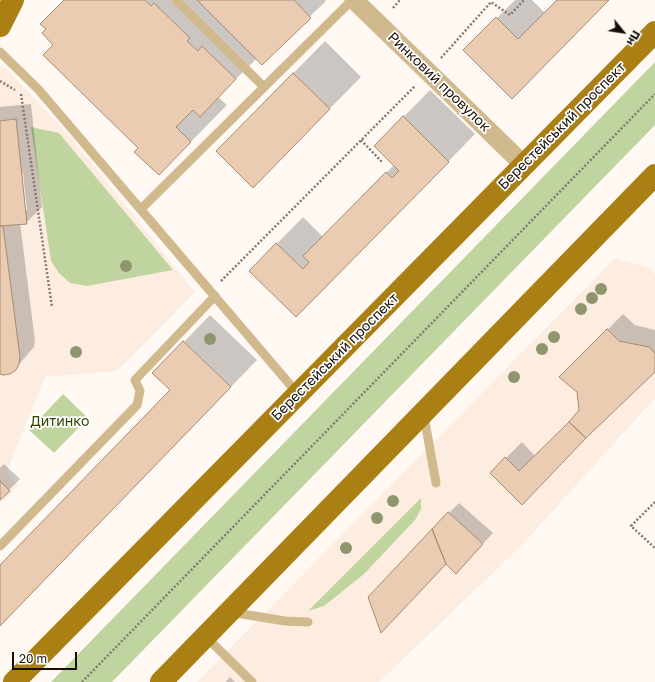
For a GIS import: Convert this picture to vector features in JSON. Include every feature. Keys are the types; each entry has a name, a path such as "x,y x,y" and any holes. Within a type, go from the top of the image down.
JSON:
{"main road":[{"path":"0,26 13,0"},
{"name":"Берестейський проспект","path":"14,682 655,32"},
{"path":"161,682 655,174"}],"street":[{"name":"Ринковий провулок","path":"353,0 524,165"}],"lane":[{"path":"176,0 264,87"},
{"path":"141,209 353,0"},
{"path":"0,52 28,78 298,394"},
{"path":"0,546 137,405 140,391 135,380 213,294"},
{"path":"424,412 436,483"},
{"path":"229,612 285,621 308,622"},
{"path":"205,636 252,682"}],"path":[{"path":"213,294 361,140 429,72 491,2 510,15 524,0"},
{"path":"0,81 21,94 52,307"},
{"path":"82,682 655,94"},
{"path":"361,140 382,162"},
{"path":"655,502 632,526 655,548"},
{"path":"648,508 655,507"}],"shaded area":[{"path":"0,65 5,67 73,140 195,292 117,371 45,377 6,473 18,485 0,504"},
{"path":"615,258 649,268 655,274 655,398 520,547 379,682 197,682"}],"green space":[{"path":"655,62 655,125 112,682 51,682"},
{"path":"31,127 59,133 173,270 87,286 70,283 59,273 51,261"},
{"name":"Дитинко","path":"63,394 88,418 54,453 29,430"},
{"path":"421,498 421,509 415,520 364,574 324,606 308,611"}],"building":[{"path":"64,0 145,0 151,6 154,3 190,38 187,41 198,51 202,46 236,79 200,117 193,110 176,127 191,142 159,175 134,152 138,148 43,55 53,45 42,33 46,29 40,24"},
{"path":"197,0 294,0 311,18 262,65"},
{"path":"557,0 609,0 512,99 463,50 496,17 518,39"},
{"path":"293,73 330,109 253,188 216,151"},
{"path":"403,116 449,162 296,317 249,271 276,243 303,269 309,262 303,256 386,172 392,178 399,171 374,146"},
{"path":"16,119 27,224 0,226 0,121"},
{"path":"0,226 3,226 20,357 16,370 10,374 3,375 0,374"},
{"path":"607,329 619,341 649,347 655,353 655,372 586,438 569,422 579,410 577,392 559,377"},
{"path":"183,341 231,387 0,626 0,565 170,390 152,373"},
{"path":"569,422 586,438 522,505 490,473 505,457 519,471"},
{"path":"0,481 10,491 0,500"},
{"path":"448,512 483,544 456,574 446,564 432,529"},
{"path":"432,529 446,564 381,633 368,597"}]}
